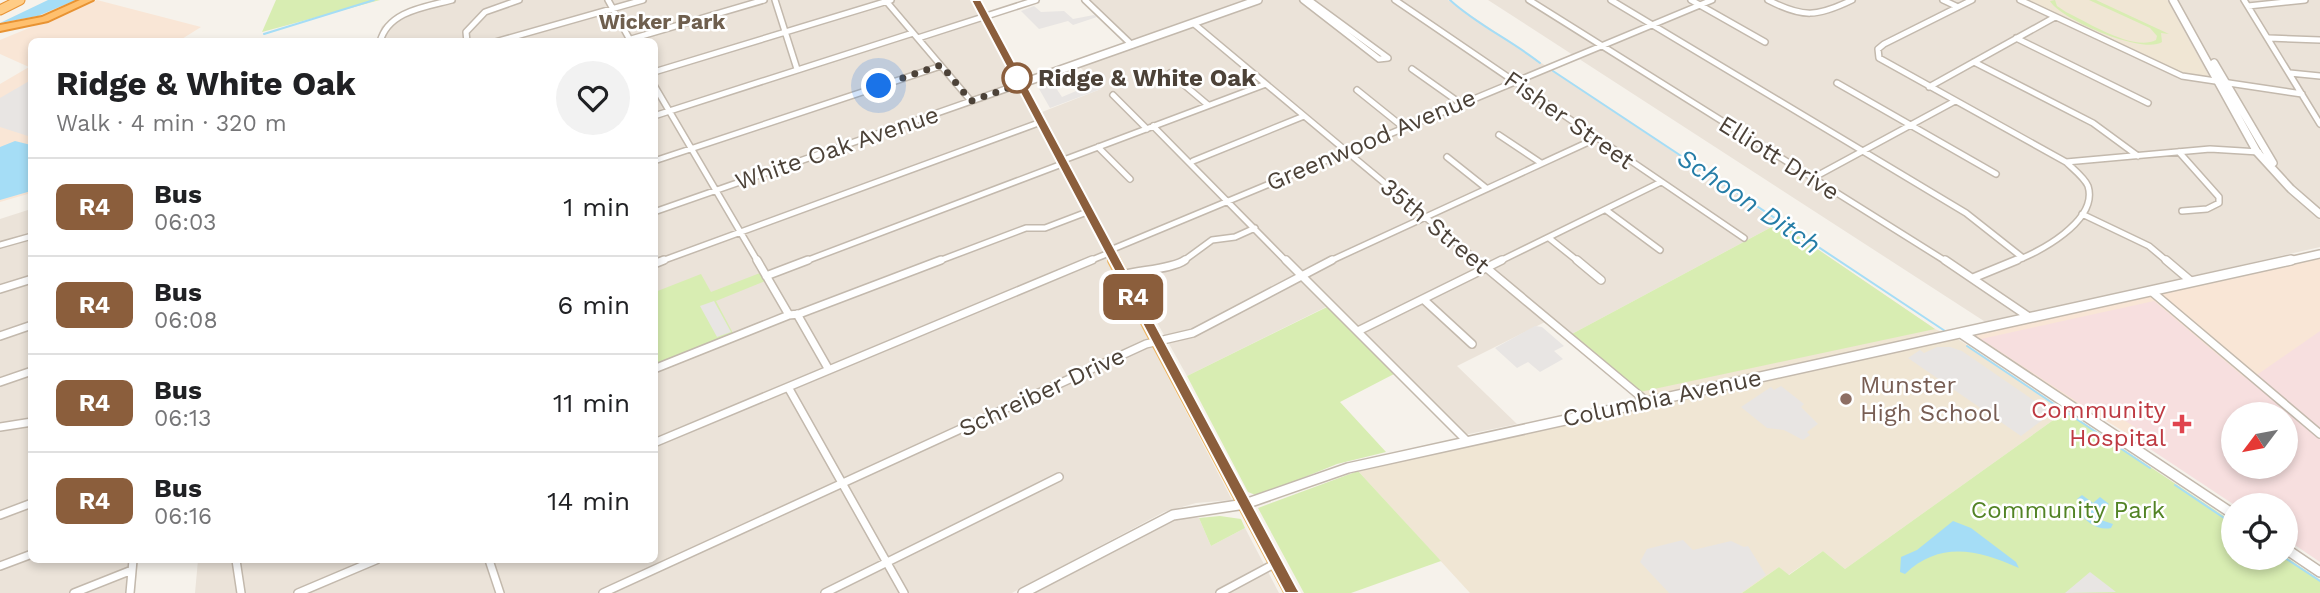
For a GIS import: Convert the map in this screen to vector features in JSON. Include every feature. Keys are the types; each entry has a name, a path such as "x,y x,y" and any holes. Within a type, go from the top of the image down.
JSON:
{"highway":[{"path":"0,10 20,0"},
{"path":"0,28 45,19 88,0"}],"main road":[{"path":"976,0 1291,593"}],"street":[{"path":"380,38 391,23 411,12 452,0"},
{"path":"467,38 466,32 478,17 519,0"},
{"path":"608,0 628,38"},
{"path":"509,38 643,0"},
{"path":"640,38 764,0"},
{"path":"775,0 797,69"},
{"path":"658,115 797,69 985,17 1036,0"},
{"path":"1085,0 1132,45"},
{"name":"White Oak Avenue","path":"658,211 1258,0"},
{"path":"1303,0 1380,59 1388,58 1309,0"},
{"name":"Fisher Street","path":"1395,0 1744,239"},
{"name":"Elliott Drive","path":"1529,0 1973,278 2029,317"},
{"path":"1611,0 1966,213 2023,258"},
{"path":"1691,0 1765,42"},
{"name":"Greenwood Avenue","path":"658,441 1230,199 1712,0"},
{"path":"1768,0 1799,15 1817,16 1852,0"},
{"path":"1943,0 1958,7"},
{"path":"1972,0 1884,44 1878,49 1879,58 2066,162 2088,187 2088,205 2054,241 2023,258 1993,266 1973,278"},
{"path":"2020,0 2182,76 2302,94"},
{"path":"2173,0 2261,152 2291,189 2320,212"},
{"path":"2178,0 2222,84"},
{"path":"2246,3 2268,6 2305,0"},
{"path":"658,71 889,1 971,101"},
{"path":"2246,3 2320,124"},
{"path":"1929,87 2055,17"},
{"name":"35th Street","path":"1193,23 1646,401"},
{"path":"2016,38 2148,103"},
{"path":"2269,38 2320,40"},
{"path":"1974,62 2093,123 2138,156"},
{"path":"658,160 941,65"},
{"path":"1412,69 1460,103"},
{"path":"1170,73 1208,106"},
{"path":"2290,73 2320,76"},
{"path":"1837,83 1996,174"},
{"path":"766,276 1265,84"},
{"path":"1357,90 1403,127"},
{"path":"658,92 766,276 829,370"},
{"path":"1112,95 1193,161 1300,275 1466,440"},
{"path":"1811,179 1955,101"},
{"path":"1193,161 1304,116"},
{"path":"658,263 1041,122"},
{"path":"1499,135 1541,163"},
{"name":"Schreiber Drive","path":"603,593 1157,341 1193,333 1300,275 1595,139"},
{"path":"1098,147 1130,179"},
{"path":"2066,162 2210,149 2261,152"},
{"path":"2179,152 2219,197 2219,202 2207,209 2182,211"},
{"path":"1447,158 1486,188"},
{"path":"1358,331 1661,182"},
{"path":"1606,210 1660,250"},
{"path":"658,367 1026,228 1045,228 1087,212"},
{"path":"2082,214 2149,246 2192,282"},
{"path":"1122,275 1148,268 1177,266 1212,240 1235,237 1255,228"},
{"path":"0,245 28,237"},
{"path":"1549,238 1601,280"},
{"name":"Columbia Avenue","path":"1023,593 1173,516 1245,504 1349,468 1466,440 2320,254"},
{"path":"0,289 28,280"},
{"path":"2151,291 2320,434"},
{"path":"1423,299 1472,344"},
{"path":"0,336 28,326"},
{"path":"1961,333 2221,506"},
{"path":"0,382 28,372"},
{"path":"788,387 904,593"},
{"path":"0,427 28,423"},
{"path":"825,593 1059,477"},
{"path":"0,515 28,504"},
{"path":"0,566 28,556"},
{"path":"2298,557 2320,572"},
{"path":"130,593 133,563"},
{"path":"237,563 242,593"},
{"path":"298,593 369,563"},
{"path":"490,563 500,593"},
{"path":"1220,593 1276,563"},
{"path":"74,593 132,570"}],"shaded area":[{"path":"97,0 201,27 183,38 28,38 28,67 0,54 0,40"},
{"path":"446,0 972,0 1232,500 1196,503 1164,512 1012,593 195,593 198,563 658,563 658,38 378,38 382,26 401,13"},
{"path":"1089,0 1448,0 1779,223 1570,335 1551,319 1457,366 1517,424 1464,435 1334,303 1187,376 1061,151 1042,112 1101,89 1078,65 1136,44"},
{"path":"1488,0 2320,0 2320,247 1987,323"},
{"path":"2028,0 2167,0 2210,79 2189,75 2160,63"},
{"path":"1034,6 1041,12 1064,11 1073,19 1094,15 1097,17 1073,25 1068,21 1039,29 1021,11"},
{"path":"28,68 28,194 0,202 0,84"},
{"path":"28,82 28,136 0,127 0,98"},
{"path":"1052,82 1062,97 1095,83 1101,89 1050,108 1038,87"},
{"path":"28,210 28,563 138,563 135,593 0,593 0,219"},
{"path":"1779,223 1935,329 1961,341 2066,411 1845,569 1823,551 1788,575 1779,567 1742,593 1470,593 1358,471 1649,406 1640,392"},
{"name":"Community Hospital","path":"2320,254 2320,550 2298,522 2298,493 2226,493 1961,333"},
{"path":"714,301 731,332 717,337 700,306"},
{"name":"Community Hospital","path":"2154,301 2244,377 2251,379 2320,331 2320,562 2298,547 2298,493 2221,493 2221,496 2138,441 2145,434 2106,408 2096,414 1981,339"},
{"path":"1535,326 1542,327 1564,346 1554,351 1563,359 1540,372 1528,362 1517,368 1495,348"},
{"path":"1937,347 1962,351 2052,413 2021,436 1908,358 1920,350 1924,353"},
{"path":"1781,386 1804,404 1801,407 1818,424 1807,432 1810,435 1803,440 1784,430 1767,428 1741,407 1771,387 1774,390"},
{"path":"1173,515 1199,518 1211,546 1245,528 1279,593 1028,593"},
{"path":"1683,540 1693,550 1731,541 1748,546 1766,575 1741,593 1669,593 1640,562 1647,549"},
{"path":"2090,572 2116,592 2065,593"}],"green space":[{"path":"276,0 380,0 262,32"},
{"path":"2055,0 2057,6 2066,12 2123,39 2147,43 2156,40 2157,36 2150,28 2089,0 2096,0 2169,34 2161,33 2162,42 2152,45 2138,44 2121,39 2069,17 2050,1"},
{"path":"1779,223 1935,329 1640,392 1570,335"},
{"path":"760,273 765,281 716,301 734,335 658,365 658,291 701,274 711,292"},
{"path":"1327,307 1394,374 1340,402 1386,452 1337,464 1258,496 1248,492 1187,376"},
{"name":"Community Park","path":"2066,411 2221,514 2221,570 2298,570 2298,565 2320,580 2320,593 1742,593 1779,567 1789,575 1823,551 1845,569"},
{"path":"1358,471 1441,561 1351,593 1304,593 1258,508"},
{"path":"1220,516 1241,519 1245,528 1211,546 1199,518"}],"water":[{"path":"48,0 76,0 38,16 0,23"},
{"path":"15,141 28,144 28,192 0,200 0,147"},
{"path":"2082,495 2093,503 2100,497 2109,504 2098,514 2101,520 2113,524 2111,528 2097,527 2079,513 2088,508 2077,499"},
{"path":"1953,521 1971,528 2016,562 2019,568 1975,553 1946,552 1918,563 1905,574 1900,572 1901,557 1917,550"}],"waterway":[{"path":"264,34 374,0"},
{"name":"Schoon Ditch","path":"1450,0 1540,63"},
{"name":"Schoon Ditch","path":"1553,71 1945,331"},
{"name":"Schoon Ditch","path":"1967,346 2150,468"},
{"name":"Schoon Ditch","path":"2175,485 2221,516"},
{"name":"Schoon Ditch","path":"2298,567 2320,581"}],"bus line":[{"name":"R4","path":"976,0 1291,593"}],"place":[{"name":"Ridge & White Oak","path":"1017,78"},
{"name":"Munster High School","path":"1846,399"},
{"name":"Community Hospital","path":"2182,424"}],"district":[{"name":"Wicker Park","path":"662,21"}],"route":[{"path":"879,86 941,65 971,101 1020,84 1017,78"}]}
